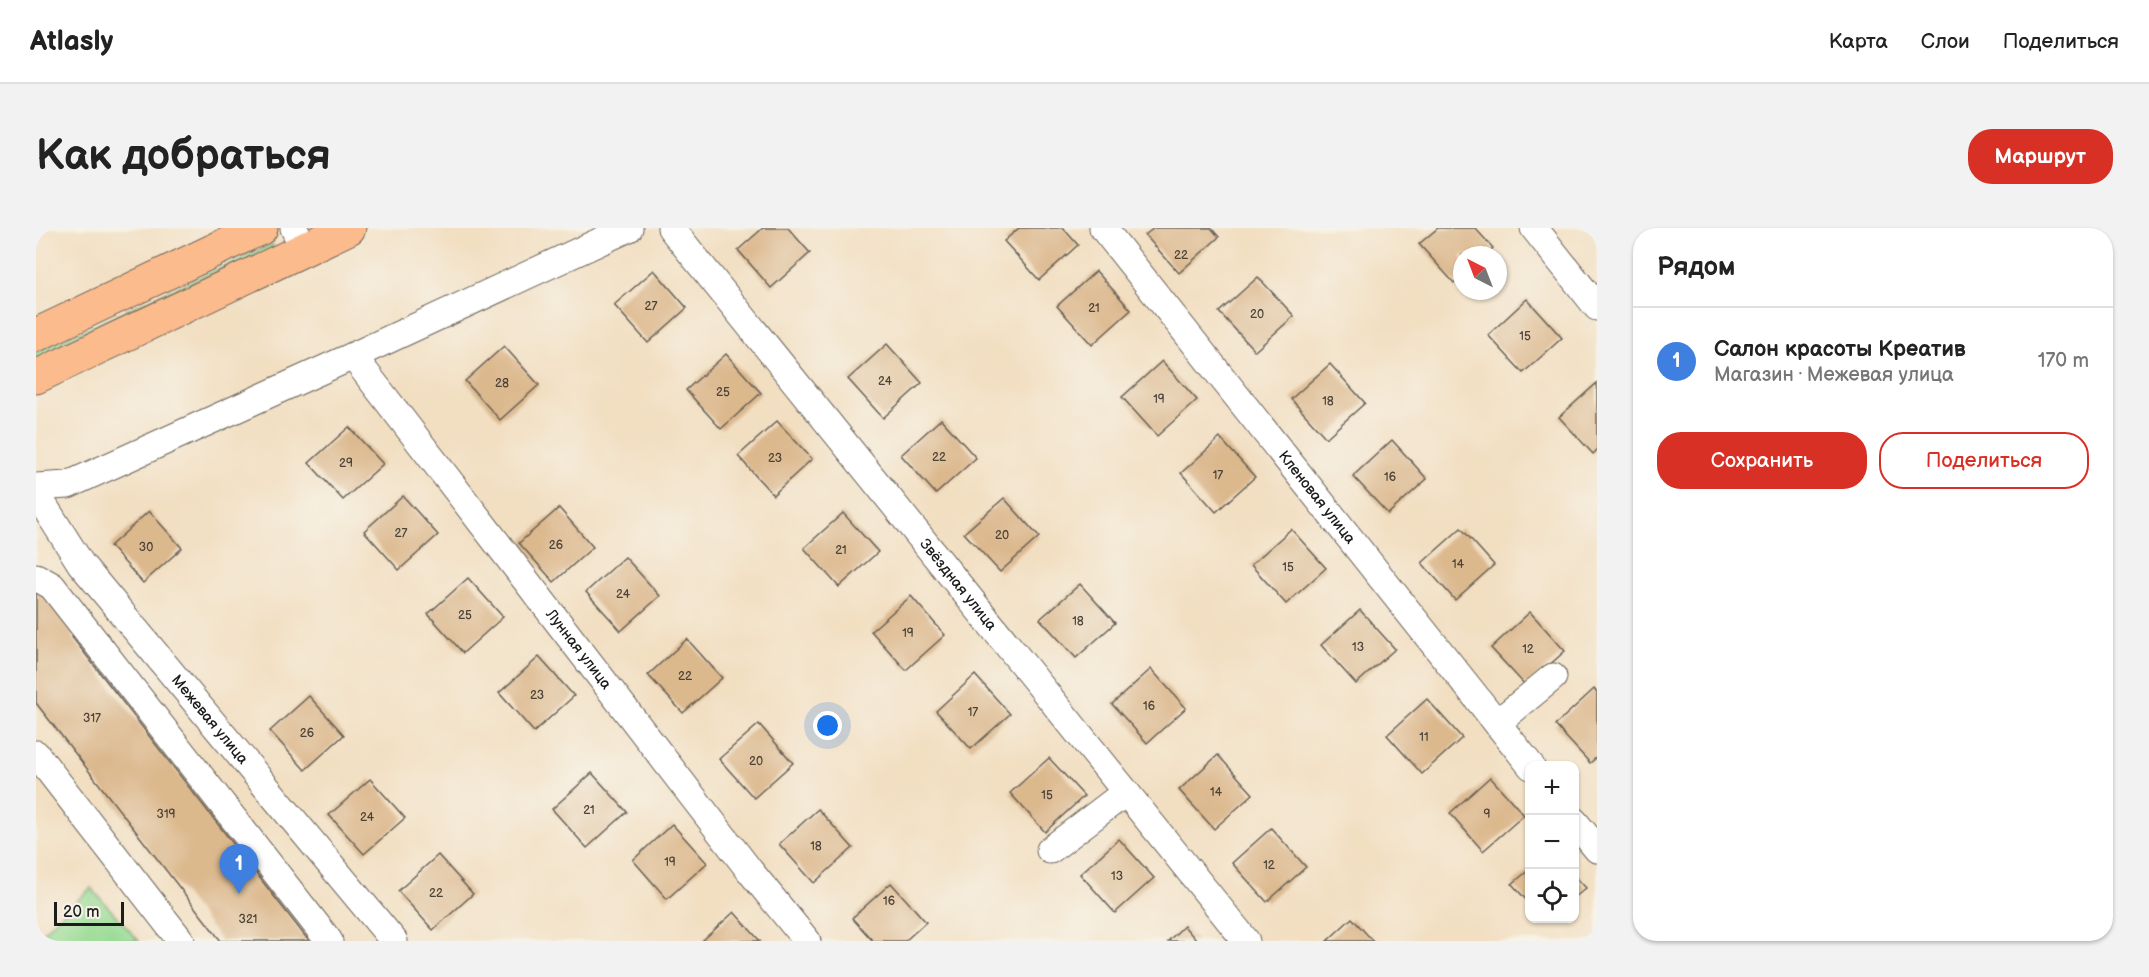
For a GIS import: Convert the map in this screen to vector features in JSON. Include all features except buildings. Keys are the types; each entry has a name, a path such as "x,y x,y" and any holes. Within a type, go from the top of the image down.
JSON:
{"main road":[{"path":"36,334 261,228"},
{"path":"36,377 299,239 349,228"}],"street":[{"path":"36,487 68,485 629,228"},
{"name":"Звёздная улица","path":"670,228 1246,941"},
{"name":"Кленовая улица","path":"1103,228 1528,761"},
{"path":"1534,228 1597,307"},
{"name":"Лунная улица","path":"353,356 743,862 807,941"},
{"name":"Межевая улица","path":"36,493 81,564 394,941"},
{"path":"36,577 52,586 329,941"},
{"path":"1497,723 1553,677"},
{"path":"36,754 181,941"},
{"path":"1050,850 1126,792"},
{"path":"1579,825 1597,849"}],"green space":[{"path":"272,244 277,254 36,369 36,352"},
{"path":"91,888 139,941 36,941 36,938"}],"place":[{"name":"Салон красоты Креатив","path":"239,894"}]}
